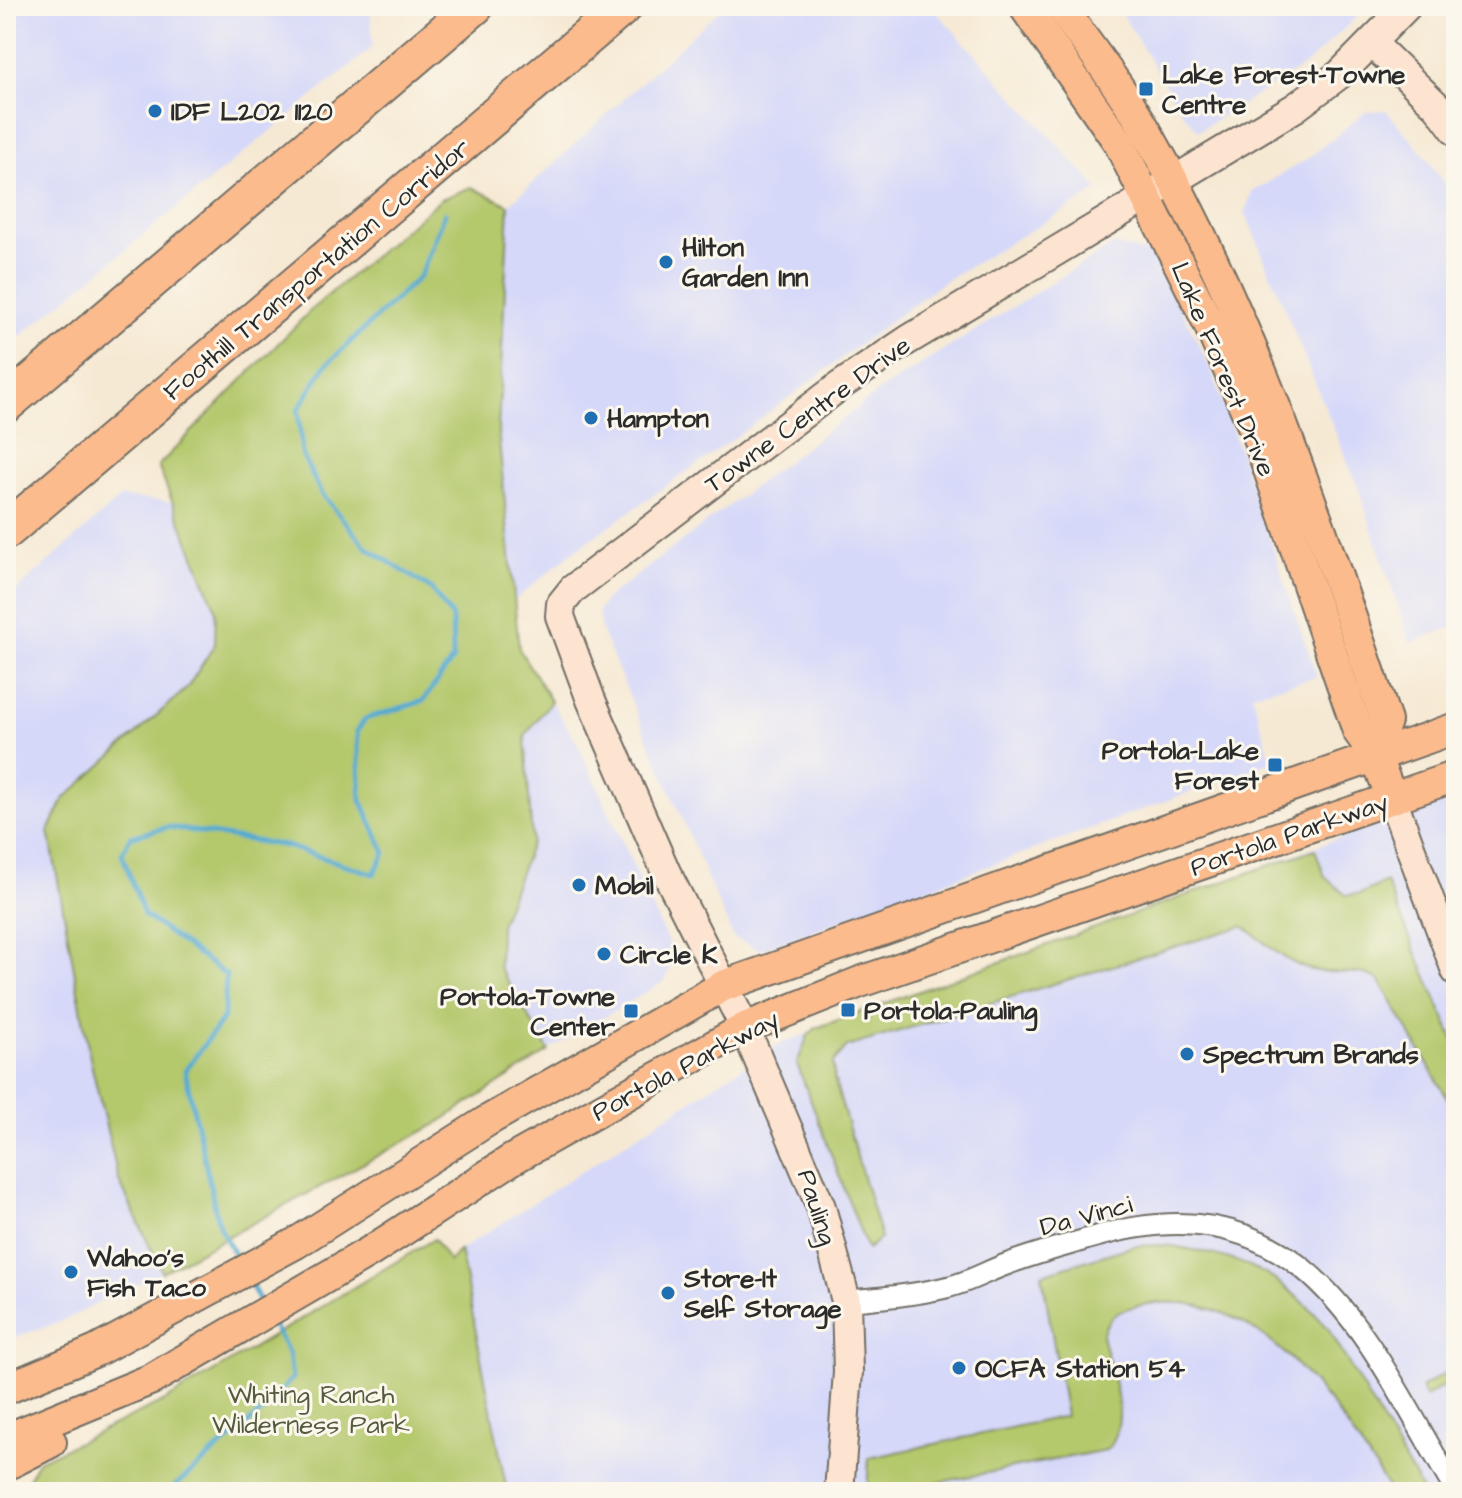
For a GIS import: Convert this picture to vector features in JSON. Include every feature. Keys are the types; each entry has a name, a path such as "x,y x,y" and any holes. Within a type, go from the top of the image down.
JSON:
{"highway":[{"name":"Foothill Transportation Corridor","path":"6,531 624,6"},
{"path":"6,404 469,11"}],"main road":[{"name":"Lake Forest Drive","path":"1024,6 1119,143 1257,435 1358,731 1375,755 1456,971"},
{"name":"Lake Forest Drive","path":"1060,6 1129,103 1173,181 1242,322 1300,469 1386,721 1375,755"},
{"name":"Towne Centre Drive","path":"723,986 674,889 591,700 560,616 562,600 649,529 841,385 908,340 1296,107 1340,74 1407,6"},
{"path":"1372,43 1399,65 1456,131"},
{"name":"Portola Parkway","path":"6,1389 65,1366 213,1290 487,1121 723,986 1456,728"},
{"name":"Portola Parkway","path":"6,1439 152,1379 292,1297 511,1160 745,1028 860,982 1456,776"},
{"name":"Pauling","path":"723,986 745,1028 821,1207 846,1301 848,1372 839,1492"},
{"path":"6,1465 137,1402 152,1379"}],"street":[{"name":"Da Vinci","path":"846,1301 950,1287 1009,1263 1137,1225 1184,1224 1244,1235 1279,1250 1321,1281 1347,1311 1456,1492"}],"shaded area":[{"path":"6,6 370,6 373,47 6,348"},
{"path":"724,6 931,6 1099,190 943,282 732,440 575,550 514,601 498,430 509,205"},
{"path":"1117,6 1368,6 1307,64 1198,131 1180,109"},
{"path":"1386,110 1430,162 1456,204 1456,626 1410,643 1359,490 1245,212 1252,192 1310,157 1365,112"},
{"path":"1114,244 1154,255 1212,372 1317,677 1252,694 1272,762 760,950 733,937 601,630 598,611 606,599 885,387"},
{"path":"121,497 172,502 216,610 218,630 215,645 187,688 64,799 91,1063 119,1181 162,1272 60,1322 6,1340 6,600"},
{"path":"551,701 579,746 674,956 665,981 549,1050 499,967 500,925 532,841 525,736"},
{"path":"1456,795 1456,1492 506,1492 460,1250 777,1045"}],"green space":[{"path":"471,187 509,205 498,430 519,649 551,701 525,736 532,841 500,925 499,967 549,1051 435,1125 162,1272 119,1181 91,1063 49,831 64,799 187,688 215,644 216,610 158,466 312,309 441,199"},
{"path":"1315,849 1325,877 1346,895 1360,894 1386,882 1456,1045 1456,1113 1379,980 1364,974 1307,969 1278,953 1243,926 847,1047 833,1063 834,1078 881,1238 867,1249 797,1064 808,1035 816,1028"},
{"name":"Whiting Ranch Wilderness Park","path":"434,1239 449,1262 460,1250 507,1492 21,1492 38,1461 163,1402"},
{"path":"1166,1245 1216,1255 1256,1269 1292,1292 1310,1308 1328,1328 1423,1492 1391,1492 1321,1392 1293,1361 1261,1334 1227,1315 1189,1304 1148,1304 1114,1315 1102,1335 1119,1411 1114,1439 1106,1450 888,1492 867,1492 869,1458 1066,1416 1042,1274 1134,1246"},
{"path":"1456,1366 1456,1378 1425,1397 1421,1388"}],"waterway":[{"path":"239,1263 219,1226 185,1071 224,1017 226,975 144,915 122,854 130,837 168,827 286,846 374,874 385,853 361,800 357,731 365,719 423,701 453,659 452,617 431,589 366,547 321,493 302,454 298,410 325,366 420,276 445,213"},
{"path":"248,1279 260,1302"},
{"path":"168,1492 270,1405 292,1378 289,1355 271,1321"}],"place":[{"name":"Lake Forest-Towne Centre","path":"1146,89"},
{"name":"IDF L202 1120","path":"155,111"},
{"name":"Hilton Garden Inn","path":"666,262"},
{"name":"Hampton","path":"591,418"},
{"name":"Portola-Lake Forest","path":"1275,765"},
{"name":"Mobil","path":"579,885"},
{"name":"Circle K","path":"604,954"},
{"name":"Portola-Pauling","path":"848,1010"},
{"name":"Portola-Towne Center","path":"631,1011"},
{"name":"Spectrum Brands","path":"1187,1054"},
{"name":"Wahoo's Fish Taco","path":"71,1272"},
{"name":"Store-It Self Storage","path":"668,1293"},
{"name":"OCFA Station 54","path":"959,1368"}]}
